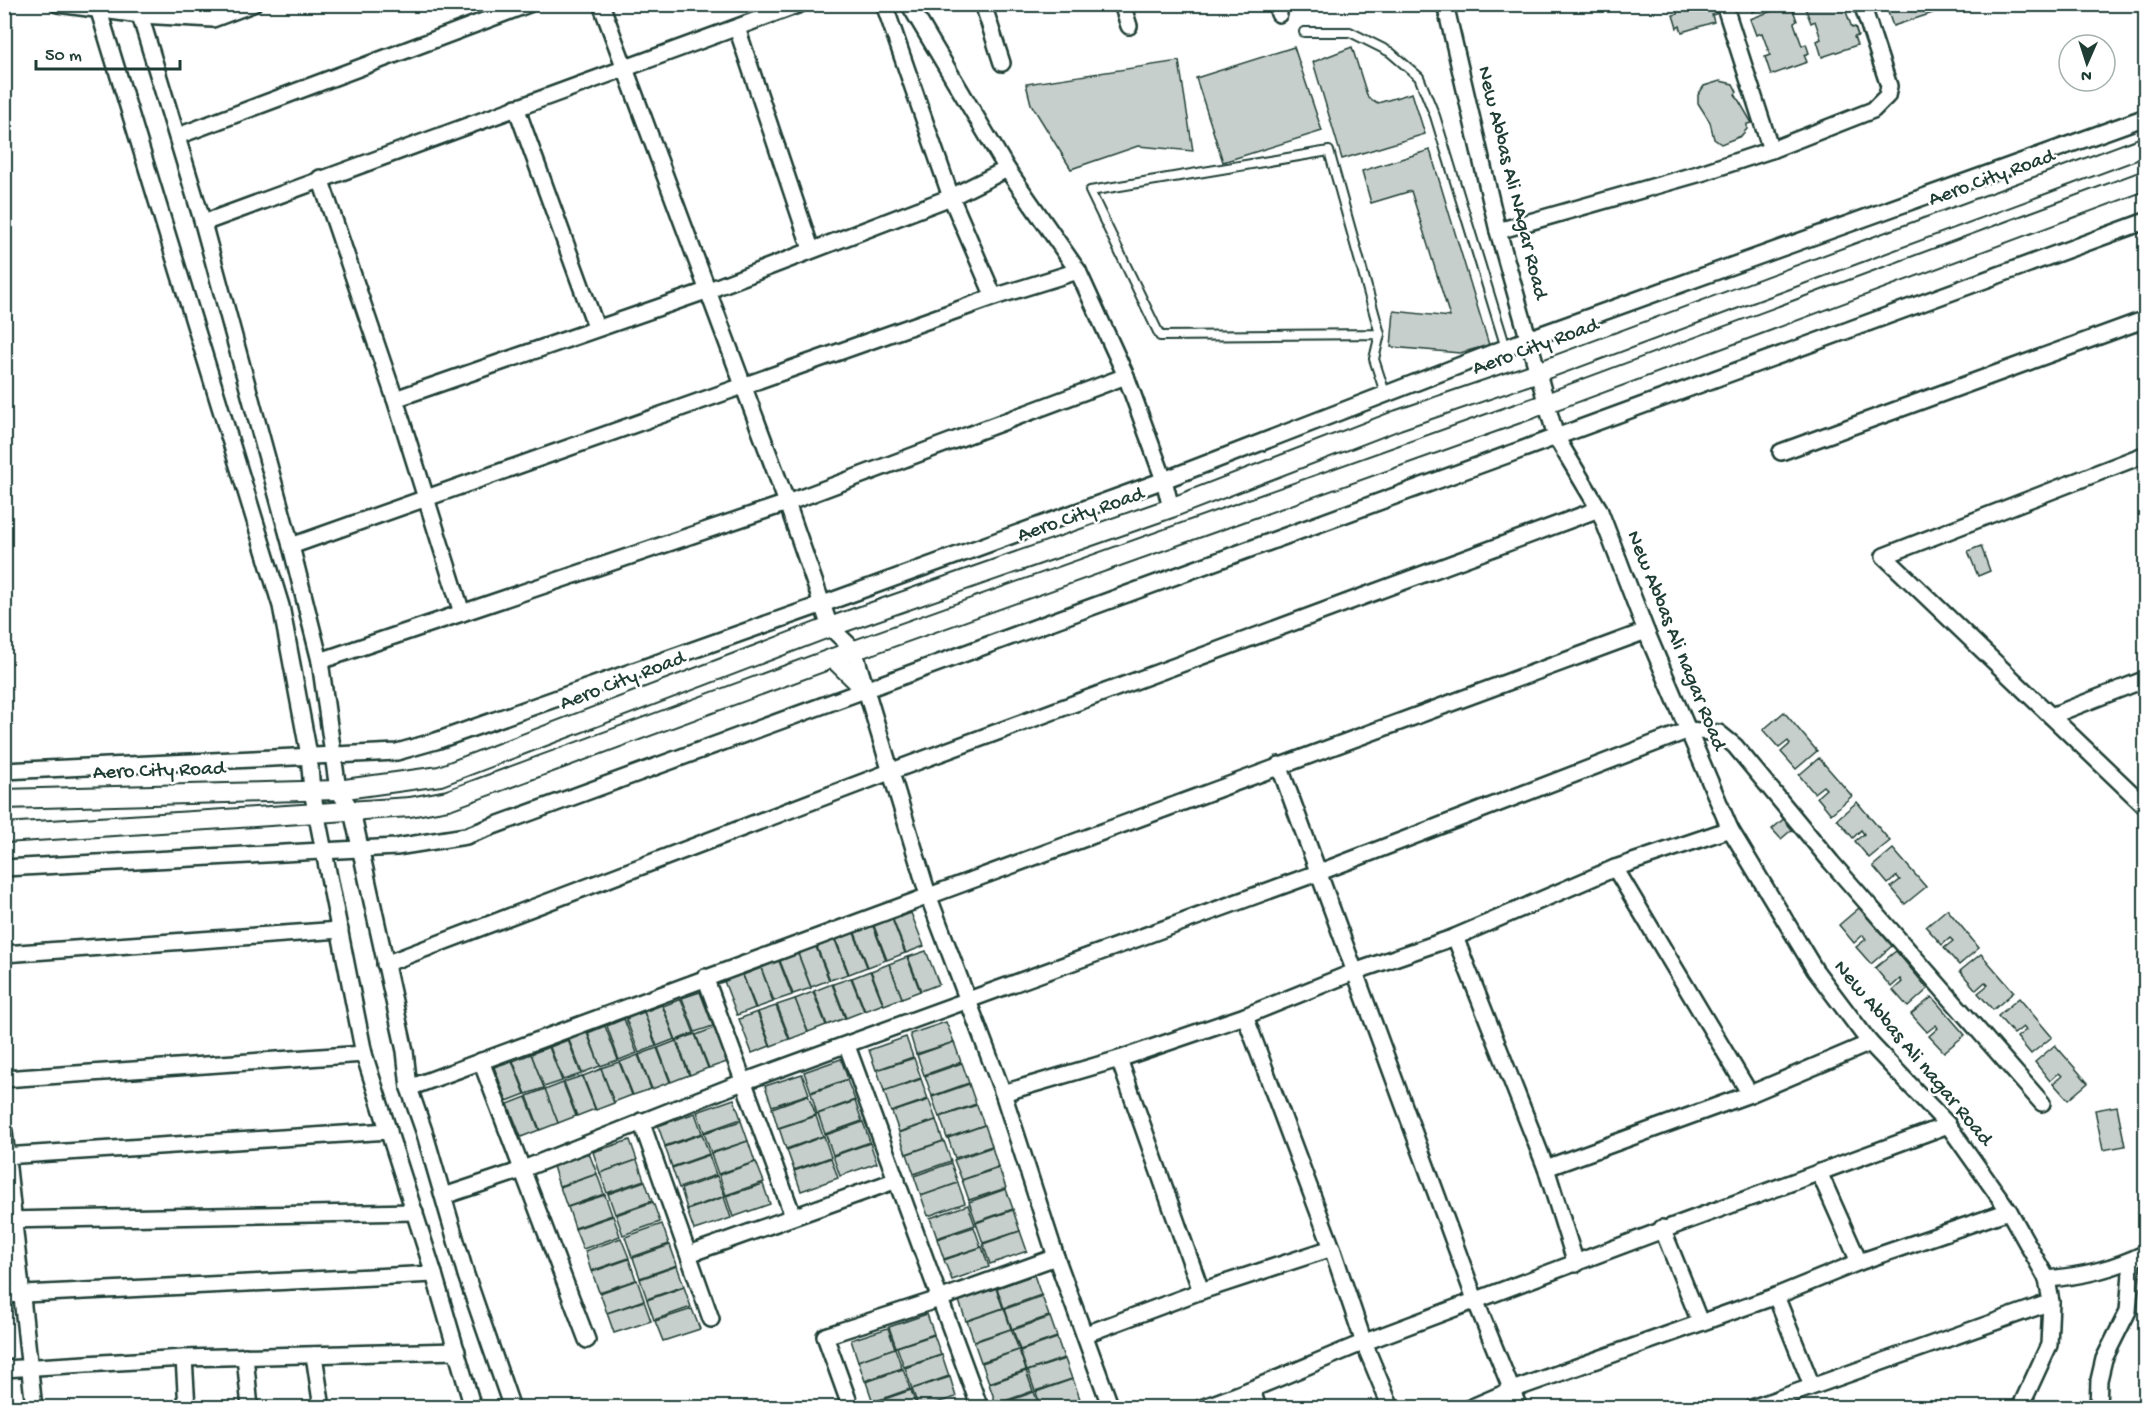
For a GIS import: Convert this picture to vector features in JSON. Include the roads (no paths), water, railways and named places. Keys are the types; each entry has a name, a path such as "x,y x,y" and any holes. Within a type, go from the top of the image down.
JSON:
{"street":[{"path":"58,4 140,15 213,19 253,4"},
{"path":"178,136 530,4"},
{"path":"601,4 787,503 830,627 854,650 928,895 1003,1093 1056,1257 1111,1407"},
{"path":"203,223 320,178 801,4"},
{"path":"884,4 951,196 994,297"},
{"path":"909,4 1007,169 1078,271 1126,376 1164,480 1171,508"},
{"path":"983,4 1002,63"},
{"path":"1122,4 1129,26"},
{"name":"New Abbas Ali NAgar Road","path":"1445,4 1498,231 1546,403"},
{"path":"1724,4 1771,150"},
{"path":"1498,231 1701,173 1771,150 1873,110 1887,96 1889,86 1862,4"},
{"path":"98,8 281,606 309,755 312,790 319,813 364,1054 415,1212 473,1407"},
{"path":"140,15 203,223 320,661 338,790 352,811 405,1051 409,1088 444,1196 466,1275 512,1407"},
{"path":"737,28 811,249"},
{"path":"516,107 596,327"},
{"path":"4,771 397,752 436,741 1164,480 1528,339 2145,117"},
{"name":"Aero City Road","path":"4,799 338,790 440,776 830,627 1171,508 1398,420 1538,372 2145,146"},
{"path":"395,399 596,327 708,290 951,196 1007,169"},
{"path":"320,178 395,399 424,498 462,613"},
{"path":"4,833 410,807 448,800 854,650 1546,403 2145,180"},
{"path":"4,868 432,843 466,836 2145,221"},
{"path":"291,546 994,297 1078,271"},
{"path":"1781,452 2145,319"},
{"path":"320,661 787,503 1126,376"},
{"name":"New Abbas Ali nagar Road","path":"1546,403 1556,437 1599,508 1646,631 1730,830 1815,970 1870,1043 1948,1125 2009,1211 2047,1279 2051,1302 2049,1345 2020,1407"},
{"path":"2145,454 1884,556 2145,807"},
{"path":"385,964 892,771 1599,508"},
{"path":"409,1088 1646,631"},
{"path":"833,658 867,691"},
{"path":"2051,716 2145,679"},
{"path":"444,1196 523,1168 743,1082 969,1002 1320,872 1689,730 1719,733 1735,746 1761,774 1831,862 2042,1103"},
{"path":"1279,765 1476,1302 1519,1407"},
{"path":"1003,1093 1119,1059 1245,1016 1354,972 1455,937 1615,868 1730,830"},
{"path":"1615,868 1750,1094"},
{"path":"4,954 340,930"},
{"path":"1455,937 1546,1168 1576,1263"},
{"path":"705,977 794,1216"},
{"path":"1245,1016 1332,1248 1364,1343 1391,1407"},
{"path":"1546,1168 1750,1094 1870,1043"},
{"path":"847,1046 980,1407"},
{"path":"4,1079 364,1054"},
{"path":"1119,1059 1200,1291"},
{"path":"481,1060 587,1340"},
{"path":"640,1121 711,1319"},
{"path":"1201,1407 1252,1390 1364,1343 1476,1302 1662,1228 1948,1125"},
{"path":"4,1131 9,1220 21,1294 34,1407"},
{"path":"6,1156 389,1131"},
{"path":"1819,1172 1859,1262"},
{"path":"689,1254 897,1180"},
{"path":"1470,1407 1776,1296 1859,1262 2009,1211"},
{"path":"9,1220 415,1212"},
{"path":"1662,1228 1700,1322"},
{"path":"1086,1334 1200,1291 1332,1248"},
{"path":"851,1407 825,1336 939,1299 1056,1257"},
{"path":"2047,1279 2081,1276 2132,1260 2128,1311 2104,1359 2099,1380 2098,1407"},
{"path":"4,1295 434,1274"},
{"path":"1776,1296 1812,1386"},
{"path":"1752,1407 2051,1302"},
{"path":"4,1369 184,1358 457,1351"},
{"path":"314,1355 322,1407"},
{"path":"245,1356 250,1407"},
{"path":"184,1358 187,1407"},
{"path":"1252,1390 1258,1407"}],"lane":[{"path":"1305,32 1350,32 1390,52 1419,77 1435,116 1506,348"},
{"path":"1380,334 1160,336 1090,191 1329,151 1380,334 1374,359 1385,393"}]}
